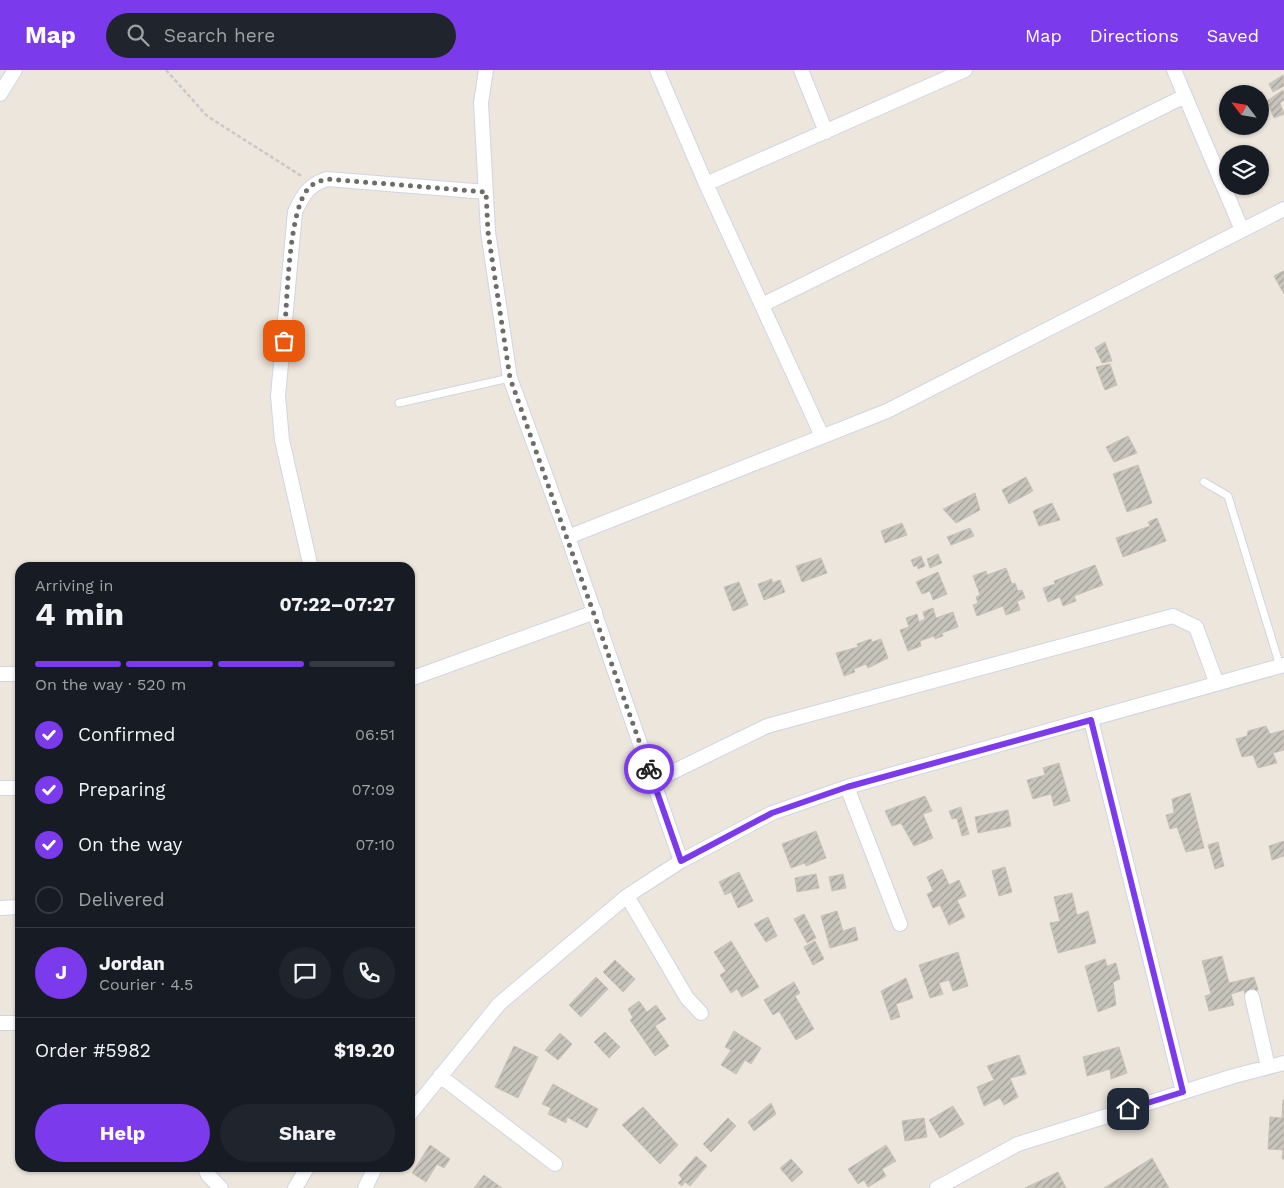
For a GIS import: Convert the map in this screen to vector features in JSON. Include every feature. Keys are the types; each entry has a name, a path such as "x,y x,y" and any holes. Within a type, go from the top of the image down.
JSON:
{"street":[{"path":"0,94 15,70"},
{"path":"486,70 481,103 488,232 510,378 568,536 681,861"},
{"path":"657,70 706,184 822,436"},
{"path":"800,70 826,132"},
{"path":"706,184 965,70"},
{"path":"1174,70 1242,230"},
{"path":"762,305 1185,96"},
{"path":"310,562 282,440 278,396 295,212 305,192 313,183 327,179 486,192"},
{"path":"568,536 887,411 1284,208"},
{"path":"415,677 594,612"},
{"path":"654,781 767,726 1173,616 1196,628 1217,684"},
{"path":"415,1108 499,1004 627,896 681,861 772,813 847,787 1282,665"},
{"path":"0,674 15,674"},
{"path":"1091,720 1183,1092"},
{"path":"847,787 900,924"},
{"path":"0,788 15,788"},
{"path":"627,896 687,998 701,1013"},
{"path":"0,908 15,907"},
{"path":"1252,997 1268,1067"},
{"path":"0,1023 15,1023"},
{"path":"937,1188 1018,1144 1284,1062"},
{"path":"440,1076 555,1164"},
{"path":"207,1172 221,1188"},
{"path":"295,1188 305,1172"},
{"path":"365,1188 373,1172"}],"lane":[{"path":"400,403 510,378"},
{"path":"1204,482 1228,496 1282,665"}],"path":[{"path":"166,70 207,116 313,183"}],"building":[{"path":"1283,75 1284,86 1273,92 1269,84"},
{"path":"1283,90 1284,100 1280,103 1284,114 1274,118 1269,106 1269,100"},
{"path":"1284,272 1284,294 1274,276"},
{"path":"1105,342 1112,361 1102,363 1095,348"},
{"path":"1110,364 1117,385 1105,390 1096,367"},
{"path":"1128,436 1137,453 1114,462 1106,447"},
{"path":"1138,465 1152,503 1127,512 1113,474"},
{"path":"1026,477 1033,491 1009,504 1002,490"},
{"path":"975,493 980,510 956,523 943,509"},
{"path":"1052,503 1060,520 1039,526 1033,511"},
{"path":"1157,518 1166,541 1123,557 1116,538 1150,526 1148,522"},
{"path":"902,523 907,535 885,543 881,531"},
{"path":"970,528 974,536 951,545 947,537"},
{"path":"938,554 942,563 930,568 927,559"},
{"path":"921,556 925,566 918,569 917,565 914,567 911,560"},
{"path":"821,558 827,573 802,582 796,566"},
{"path":"1095,565 1103,585 1074,596 1076,601 1063,606 1060,597 1048,602 1043,588 1055,584 1054,581"},
{"path":"1006,568 1012,584 1015,583 1018,591 1022,590 1025,598 1017,601 1020,610 1006,615 1003,606 977,616 973,605 978,603 976,597 980,595 973,576 986,571 987,575"},
{"path":"938,572 947,594 933,600 930,591 922,594 916,582"},
{"path":"772,579 772,583 780,580 785,592 764,600 758,584"},
{"path":"739,582 748,605 733,611 724,587"},
{"path":"933,608 936,618 953,612 958,627 942,633 943,636 935,639 934,636 920,641 921,646 908,651 900,630 909,627 906,618 917,614 919,622 925,619 923,612"},
{"path":"871,639 872,642 881,639 888,658 868,668 866,664 854,669 855,672 844,676 836,653 858,647 857,644"},
{"path":"1266,726 1270,734 1284,730 1284,750 1273,753 1277,763 1258,768 1253,755 1242,757 1236,739 1247,736 1248,731"},
{"path":"1059,763 1070,801 1054,806 1051,794 1033,799 1027,780 1045,775 1043,768"},
{"path":"1190,793 1204,848 1186,852 1177,827 1170,829 1166,815 1174,813 1172,799"},
{"path":"925,796 932,811 923,814 933,838 914,846 901,823 892,826 885,811"},
{"path":"961,807 969,834 962,836 957,818 952,819 949,811"},
{"path":"1008,810 1011,826 978,833 975,817"},
{"path":"816,831 826,858 806,866 805,863 791,868 782,844"},
{"path":"1284,841 1284,856 1272,860 1269,846"},
{"path":"1218,842 1224,866 1215,869 1208,845"},
{"path":"1005,867 1012,892 999,896 992,871"},
{"path":"942,869 949,885 959,880 966,896 957,900 965,917 949,925 940,905 933,908 927,894 933,891 927,877"},
{"path":"739,872 753,901 738,908 731,892 725,895 719,882"},
{"path":"816,874 819,888 797,892 795,878"},
{"path":"843,874 846,888 832,891 829,877"},
{"path":"1072,893 1077,915 1088,911 1096,943 1058,953 1050,923 1060,921 1054,897"},
{"path":"837,911 843,931 855,927 858,940 830,948 821,916"},
{"path":"804,914 816,938 807,943 794,919"},
{"path":"768,917 777,936 766,942 754,924"},
{"path":"731,941 759,987 742,997 737,989 731,993 720,975 726,971 714,952"},
{"path":"815,941 824,959 813,965 804,947"},
{"path":"958,952 968,986 953,991 949,980 939,983 943,994 930,998 919,965"},
{"path":"1222,956 1229,983 1254,977 1258,990 1245,994 1244,990 1231,994 1234,1005 1209,1011 1205,996 1211,994 1202,961"},
{"path":"1105,959 1107,966 1116,963 1120,979 1113,982 1116,1005 1098,1012 1085,966"},
{"path":"615,960 635,979 623,992 603,972"},
{"path":"596,977 608,989 581,1017 569,1005"},
{"path":"906,978 913,998 896,1004 900,1017 891,1020 881,991"},
{"path":"794,982 800,993 795,996 814,1029 796,1040 779,1011 773,1015 764,1000"},
{"path":"639,1001 647,1012 656,1005 666,1019 655,1026 669,1046 655,1056 630,1020 633,1018 628,1009"},
{"path":"734,1031 761,1048 751,1064 745,1060 736,1074 721,1065 731,1050 725,1047"},
{"path":"605,1032 620,1047 609,1058 594,1042"},
{"path":"560,1033 572,1044 558,1060 545,1050"},
{"path":"514,1046 538,1057 518,1098 495,1087"},
{"path":"1119,1047 1127,1073 1111,1079 1110,1069 1087,1076 1083,1057"},
{"path":"1019,1055 1026,1074 1010,1078 1018,1097 1004,1105 1000,1098 984,1106 977,1087 994,1080 987,1066"},
{"path":"553,1084 598,1109 587,1128 567,1117 566,1123 548,1114 551,1108 542,1104"},
{"path":"1283,1100 1284,1159 1282,1159 1283,1150 1268,1149 1270,1117 1282,1118"},
{"path":"771,1103 776,1114 754,1131 748,1122"},
{"path":"953,1106 964,1124 940,1138 929,1120"},
{"path":"643,1107 678,1145 660,1164 622,1125"},
{"path":"728,1118 736,1126 711,1152 703,1144"},
{"path":"924,1118 927,1137 905,1141 902,1121"},
{"path":"430,1145 450,1159 444,1168 437,1164 426,1182 412,1173 415,1172 415,1168"},
{"path":"886,1145 896,1161 882,1169 886,1176 868,1187 864,1180 858,1184 848,1169"},
{"path":"696,1156 707,1166 690,1186 685,1182 682,1186 678,1183 682,1179 679,1175"},
{"path":"1152,1158 1169,1188 1104,1188"},
{"path":"791,1159 803,1172 792,1182 780,1168"},
{"path":"1058,1172 1066,1188 1025,1188"},
{"path":"484,1175 502,1188 474,1188"}],"way so far":[{"path":"284,341 295,212 305,192 313,183 327,179 486,192 488,232 510,378 568,536 649,769"}],"route":[{"path":"649,769 681,861 772,813 847,787 1091,720 1183,1092 1128,1109"}]}
